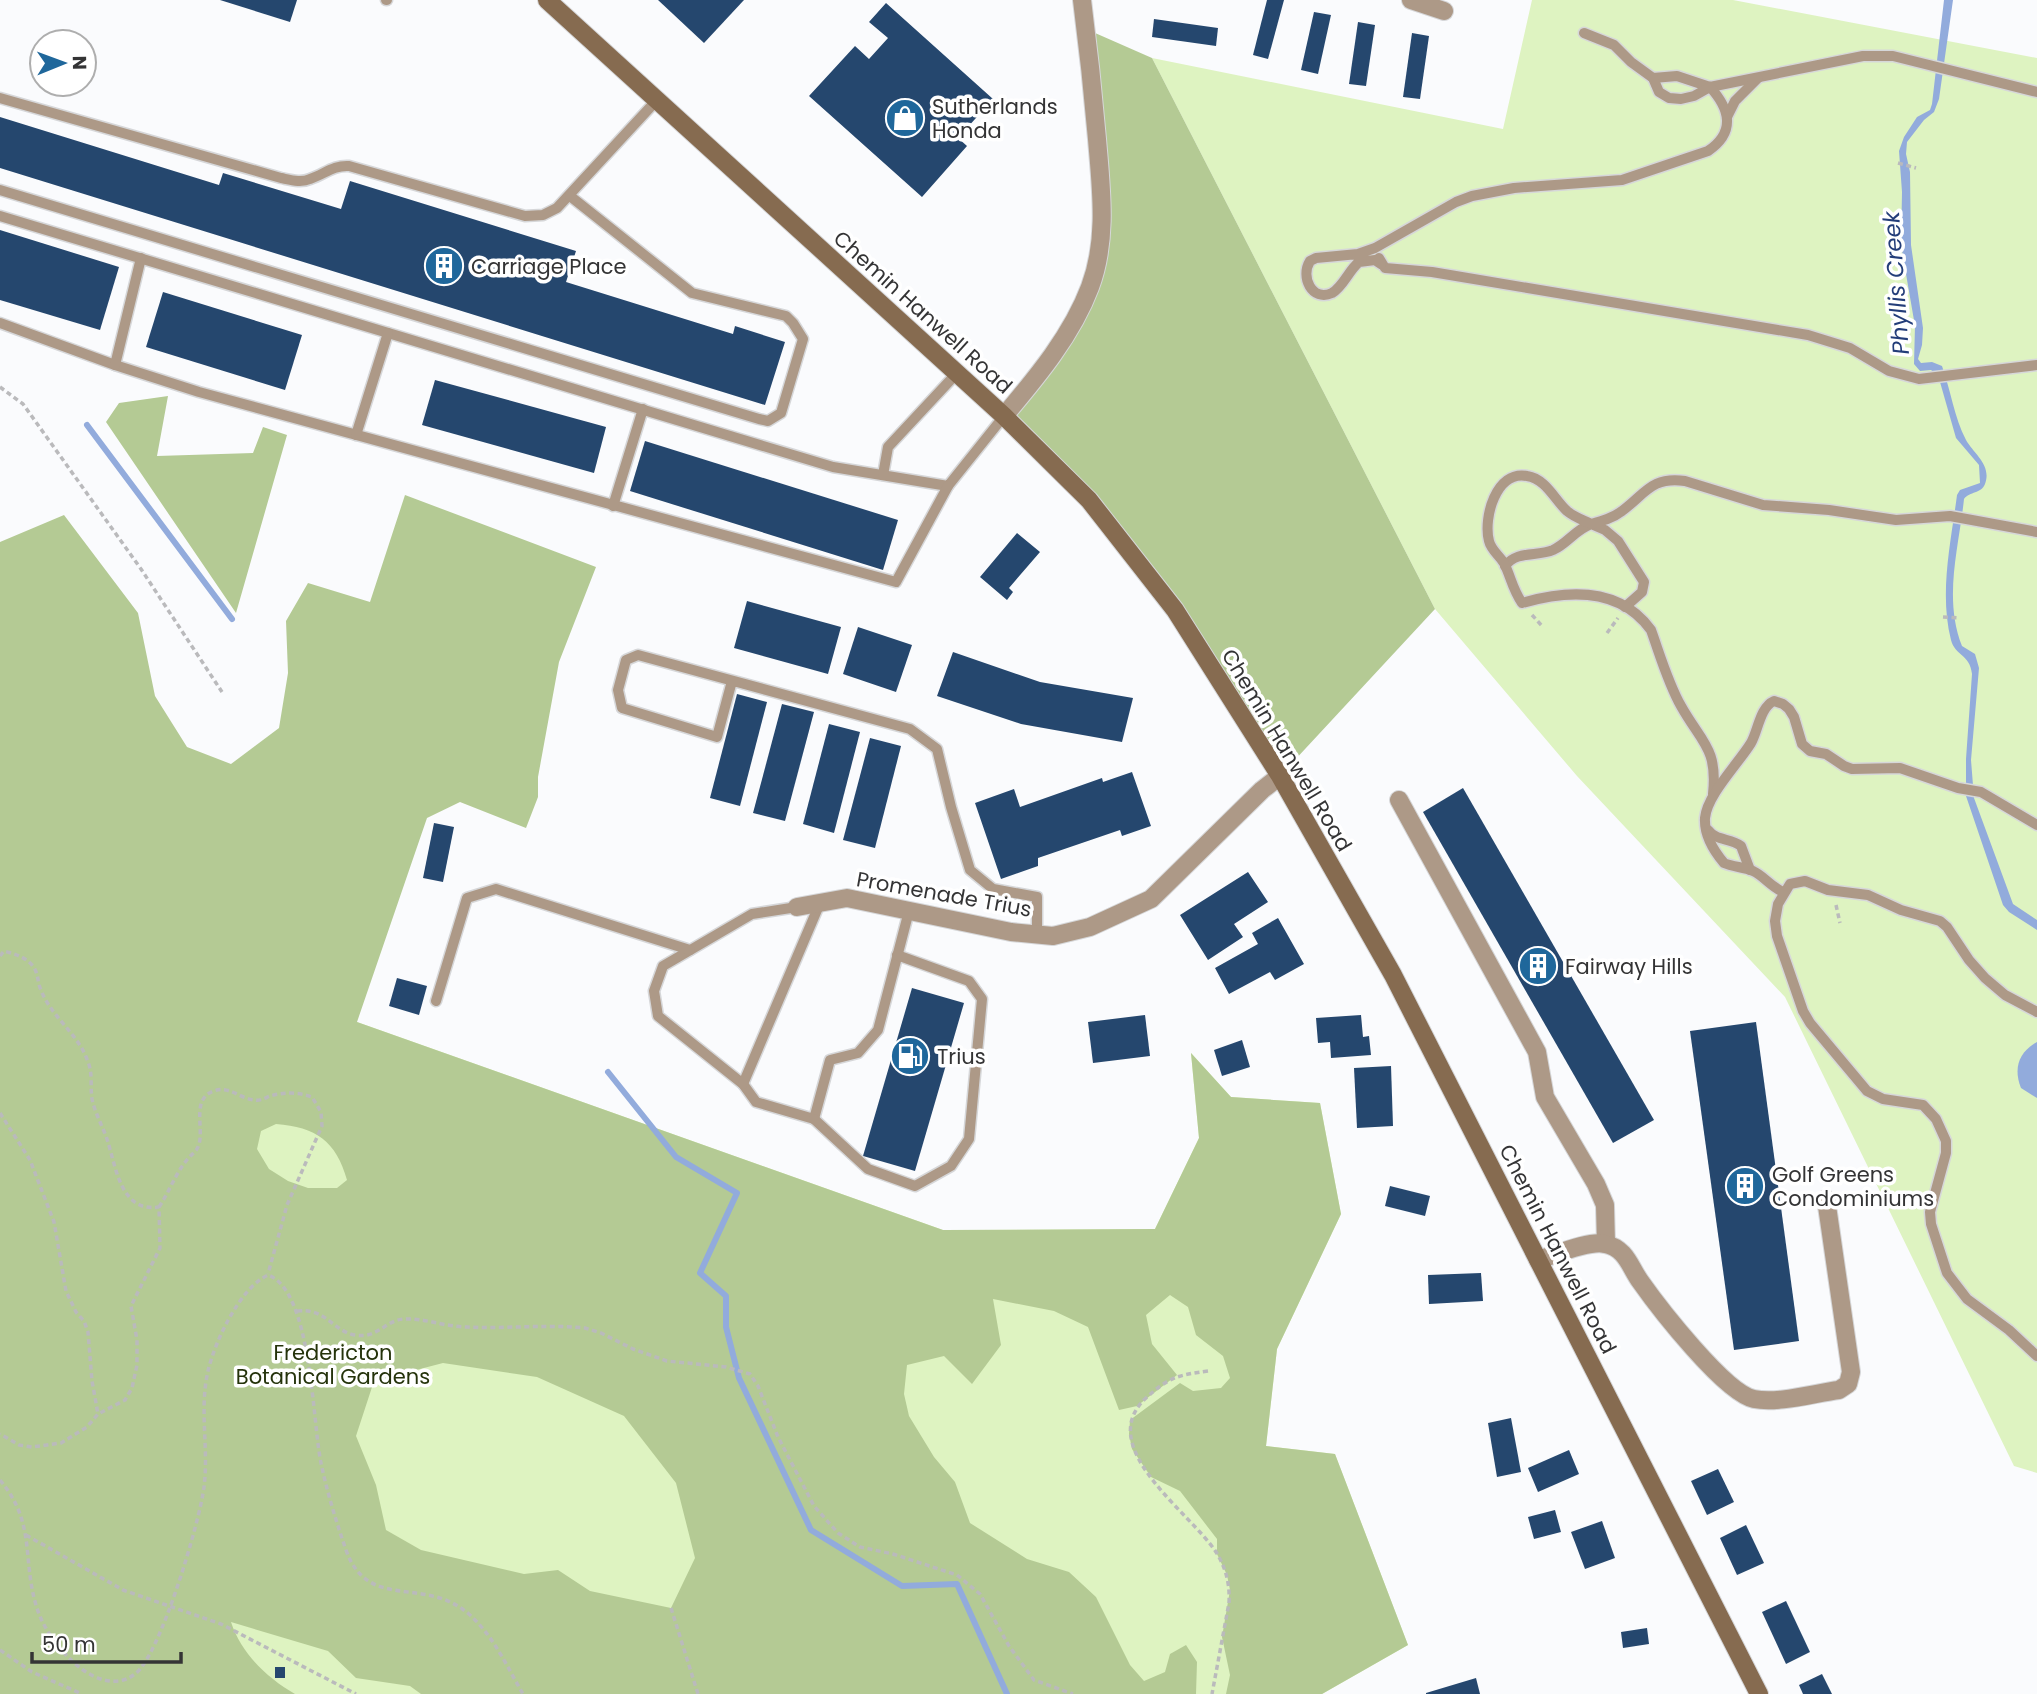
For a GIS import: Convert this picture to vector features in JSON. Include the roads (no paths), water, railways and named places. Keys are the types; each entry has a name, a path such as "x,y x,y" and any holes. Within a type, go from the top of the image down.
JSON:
{"main road":[{"name":"Chemin Hanwell Road","path":"547,0 1004,416 1089,500 1175,610 1280,776 1393,975 1759,1694"}],"street":[{"path":"1004,416 1036,378 1067,331 1090,288 1101,247 1102,199 1082,0"},
{"path":"1410,0 1444,11"},
{"name":"Promenade Trius","path":"797,907 847,898 1011,932 1053,936 1090,927 1151,899 1262,790 1280,776"},
{"path":"1399,800 1537,1052 1545,1097 1596,1184 1605,1205 1606,1244"},
{"path":"1538,1260 1593,1244 1606,1244 1618,1250 1630,1261 1639,1280 1710,1368 1739,1392 1754,1399 1839,1390 1848,1384 1851,1372 1826,1199"}],"lane":[{"path":"1584,33 1614,45 1653,78 1659,92 1681,99 1694,96 1710,87 1878,55 2037,92"},
{"path":"1653,78 1677,76 1710,87 1725,107 1727,117"},
{"path":"1760,76 1735,101 1727,117 1722,138 1718,145 1708,151 1622,180 1514,188 1472,196 1456,202 1376,248 1359,254 1316,258 1307,266 1308,283 1316,294 1331,293 1359,262 1375,261 1385,268 1432,272 1808,335 1850,348 1904,377 1933,379 2037,365"},
{"path":"0,98 299,181 310,180 339,165 349,166 525,216 543,215 557,208 656,101"},
{"path":"0,190 759,419 768,421 781,414 803,339 793,323 786,316 692,293 570,196"},
{"path":"0,216 833,467 948,486"},
{"path":"1376,248 1381,264"},
{"path":"115,365 141,258"},
{"path":"0,323 199,392 896,582 948,486 1004,416"},
{"path":"356,435 388,333"},
{"path":"883,475 888,447 957,373"},
{"path":"613,506 643,410"},
{"path":"1625,607 1642,592 1644,582 1618,541 1605,530 1574,517 1538,480 1530,476 1513,476 1504,482 1492,502 1488,534 1492,549 1506,566 1513,589 1522,603 1561,593 1583,593 1610,599 1643,619 1651,630 1681,706 1710,750 1716,774 1708,806 1706,827 1709,839 1724,863 1759,874 1774,888 1783,892"},
{"path":"1506,566 1516,556 1554,550 1580,528 1612,517 1650,486 1672,479 1763,505 1845,512 1896,520 1950,516 2037,532"},
{"path":"1618,541 1617,521 1622,511"},
{"path":"732,681 717,737 622,708 618,690 626,660 638,655 910,729 937,749 970,870 993,889 1037,897 1037,934"},
{"path":"1713,794 1735,768 1753,740 1766,707 1774,701 1789,709 1802,744 1810,751 1826,754 1852,769 1900,768 1958,788 1981,792 2037,825"},
{"path":"1706,827 1715,837 1729,839 1741,846 1750,870"},
{"path":"2037,1012 2005,995 1984,978 1940,921 1901,910 1868,895 1828,890 1805,881 1790,884 1783,892 1775,920 1777,936 1787,971 1810,1023 1867,1091 1883,1099 1923,1105 1936,1119 1946,1141 1946,1153 1930,1212 1931,1224 1947,1273 1967,1299 2037,1356"},
{"path":"436,1001 467,898 496,889 690,950"},
{"path":"743,1084 820,903"},
{"path":"797,907 751,914 663,966 654,991 658,1016 743,1084 757,1102 814,1119 868,1169 915,1186 951,1166 970,1139 982,999 969,981 897,955"},
{"path":"814,1119 831,1060 858,1053 878,1030 909,911"}],"water":[{"path":"1944,0 1953,0 1939,99 1934,112 1907,142 1906,154 1910,172 1911,245 1923,328 1918,359 1921,363 1932,362 1942,366 1962,431 1986,471 1983,487 1964,499 1953,591 1956,628 1962,646 1975,654 1979,668 1971,760 1974,798 2013,904 2037,920 2037,930 2003,905 1966,796 1972,674 1968,662 1951,640 1946,586 1957,495 1960,490 1980,483 1979,465 1956,438 1938,375 1931,370 1920,371 1914,364 1915,326 1901,245 1902,192 1899,151 1904,137 1917,117 1930,110 1932,104"},
{"path":"2037,1042 2037,1098 2021,1088 2018,1067 2022,1056"}],"waterway":[{"path":"87,425 232,619"},
{"path":"608,1072 676,1157 737,1193 700,1273 726,1296 726,1327 739,1378 811,1530 902,1586 957,1584 1007,1694"}],"place":[{"name":"Sutherlands Honda","path":"905,118"},
{"name":"Carriage Place","path":"444,266"},
{"name":"Fairway Hills","path":"1538,966"},
{"name":"Trius","path":"910,1056"},
{"name":"Golf Greens Condominiums","path":"1745,1186"}],"water label":[{"name":"Phyllis Creek","path":"1896,283"}],"park label":[{"name":"Fredericton Botanical Gardens","path":"333,1364"}]}
